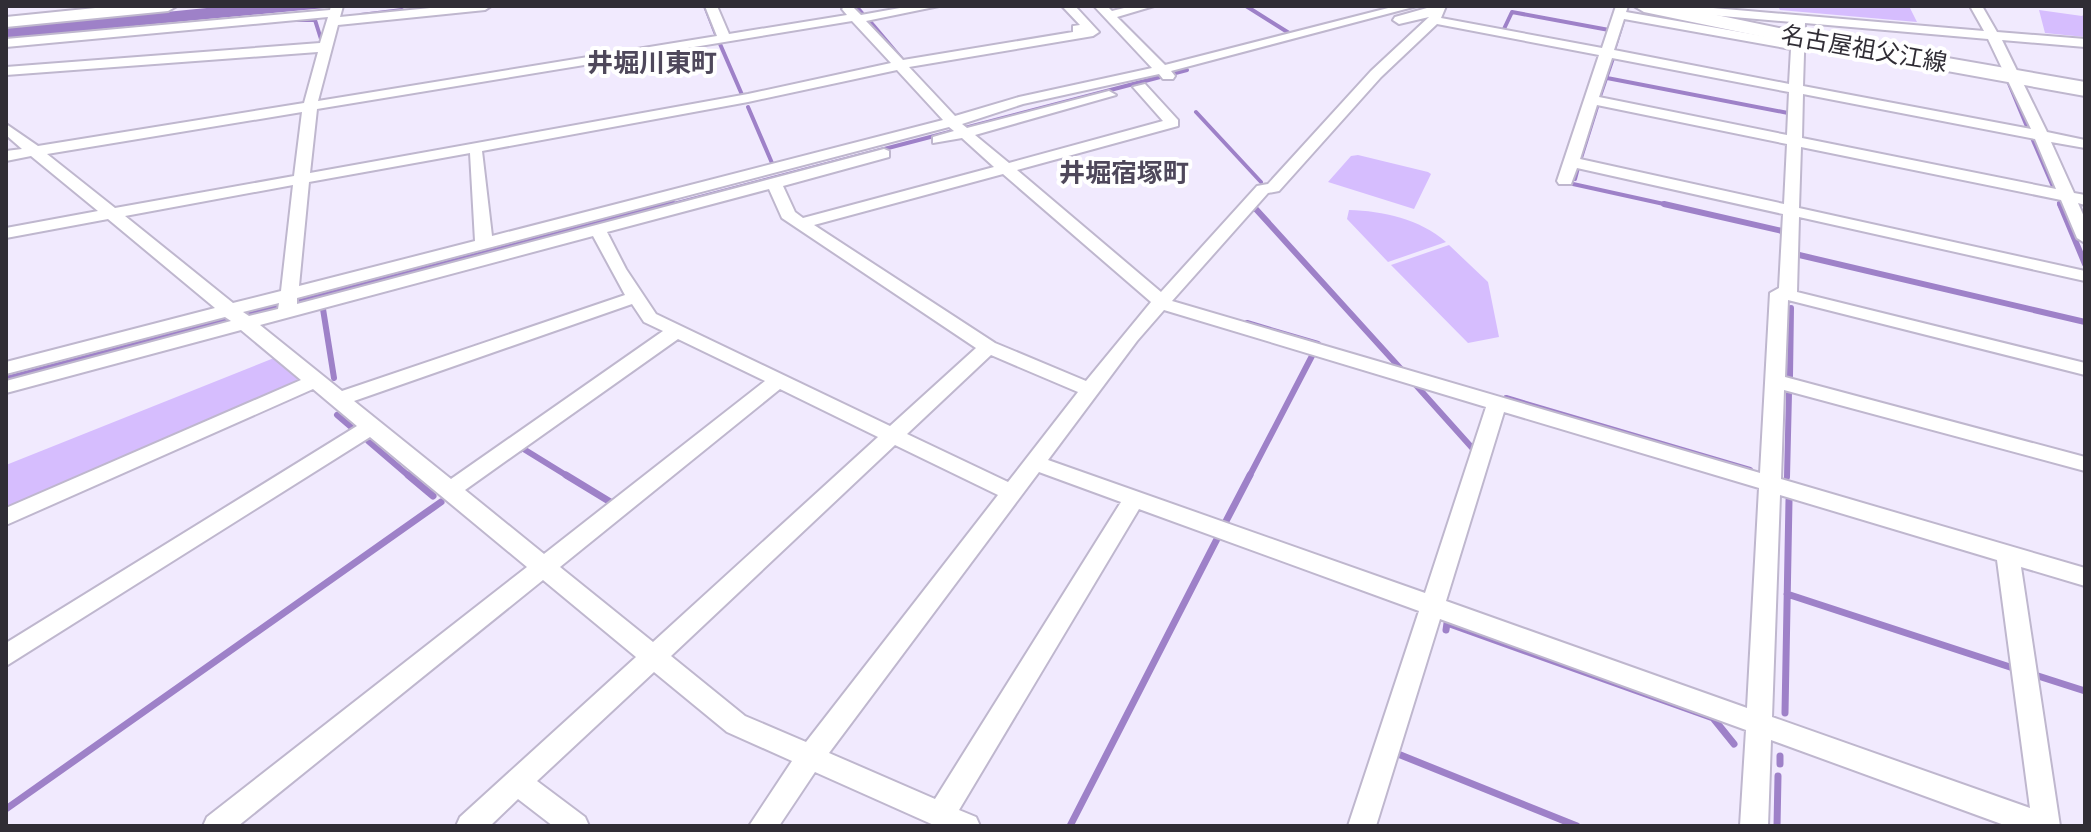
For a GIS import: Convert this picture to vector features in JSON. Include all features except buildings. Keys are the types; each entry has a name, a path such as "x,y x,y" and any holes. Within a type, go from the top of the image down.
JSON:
{"main road":[{"path":"6,22 98,9 168,6"},
{"name":"名古屋祖父江線","path":"1644,6 2085,89"}],"street":[{"path":"6,43 335,12 485,6"},
{"path":"725,39 712,7 729,6"},
{"path":"845,6 958,128 1160,302 2085,577"},
{"path":"6,156 933,6"},
{"path":"6,236 540,139 752,104 766,94 898,63 1093,32 1068,6"},
{"path":"1104,10 1126,6"},
{"path":"1104,10 1148,6"},
{"path":"288,304 484,244 958,128 1140,87 1166,74 1411,6"},
{"path":"1976,6 1994,34 2014,76 2085,238"},
{"path":"1104,10 1166,74"},
{"path":"763,826 811,756 1010,492 1160,302 1263,189 1273,188 1376,74 1440,10"},
{"path":"6,387 288,304 598,230 774,183 958,128 1019,101 1166,74 1440,10 1607,53 2085,144"},
{"path":"1565,181 1621,10 1798,34 1994,34 2085,43"},
{"path":"288,304 310,106 335,12"},
{"path":"1788,295 1798,34"},
{"path":"6,71 326,47"},
{"path":"800,224 1173,123 1140,87"},
{"path":"1591,100 2085,200"},
{"path":"6,128 736,724 954,821 1134,499"},
{"path":"301,182 477,154 540,139"},
{"path":"477,154 484,244"},
{"path":"1571,162 2085,276"},
{"path":"774,183 788,215 988,347 1089,389"},
{"path":"598,230 617,269 650,318 1010,492"},
{"path":"1754,826 1779,293 2085,369"},
{"path":"340,399 636,297"},
{"path":"6,368 240,317"},
{"path":"450,490 676,331"},
{"path":"470,826 988,347"},
{"path":"6,517 317,380"},
{"path":"217,826 779,380"},
{"path":"1775,381 2085,464"},
{"path":"1362,826 1497,403"},
{"path":"6,656 373,426"},
{"path":"1033,462 2044,826 2008,554"},
{"path":"517,782 575,826"}],"shaded area":[{"path":"227,6 346,6 6,38 6,28 88,20 97,16 95,19"},
{"path":"1778,6 1898,6 1910,8 1917,22 1780,10"},
{"path":"2039,10 2082,16 2085,13 2085,37 2045,33"},
{"path":"1358,155 1431,174 1414,209 1328,182 1351,156"},
{"path":"1349,210 1375,212 1413,222 1446,242 1388,262 1347,219"},
{"path":"1449,245 1488,282 1499,337 1468,343 1391,265"},
{"path":"274,358 298,378 294,384 6,511 6,465"}],"waterway":[{"path":"705,6 717,37"},
{"path":"856,6 862,13"},
{"path":"1246,6 1289,33"},
{"path":"361,15 402,10"},
{"path":"1503,31 1512,12 1609,30"},
{"path":"1614,50 1624,18"},
{"path":"868,19 901,58"},
{"path":"291,20 315,20 321,39"},
{"path":"720,44 743,97"},
{"path":"1600,96 1613,58"},
{"path":"666,206 1187,70"},
{"path":"1607,78 1788,113"},
{"path":"2008,81 2028,129"},
{"path":"748,107 772,163"},
{"path":"1581,158 1597,107"},
{"path":"1196,112 1261,182"},
{"path":"2032,138 2054,189"},
{"path":"1575,179 1578,168"},
{"path":"1573,184 1666,205"},
{"path":"6,379 673,204"},
{"path":"2060,204 2085,264"},
{"path":"1666,205 1673,206"},
{"path":"1666,205 1782,231"},
{"path":"1251,210 1254,207 1401,369"},
{"path":"1795,254 2085,322"},
{"path":"1790,376 1791,308"},
{"path":"323,309 334,378"},
{"path":"1247,323 1318,344"},
{"path":"1249,477 1313,354"},
{"path":"1414,383 1474,450"},
{"path":"1787,477 1789,393"},
{"path":"1506,398 1750,470"},
{"path":"337,415 351,427"},
{"path":"368,441 410,477"},
{"path":"520,450 522,448 569,477"},
{"path":"408,475 433,496"},
{"path":"566,475 612,503"},
{"path":"1224,525 1250,475"},
{"path":"1787,594 1789,500"},
{"path":"6,809 441,502"},
{"path":"1070,826 1217,539"},
{"path":"1785,713 1787,594"},
{"path":"1787,594 2013,668"},
{"path":"1446,630 1447,623 1713,718 1734,744"},
{"path":"2035,675 2085,691"},
{"path":"1398,754 1577,826"},
{"path":"1780,756 1780,764"},
{"path":"1777,826 1778,776"}],"district":[{"name":"井堀川東町","path":"652,63"},
{"name":"井堀宿塚町","path":"1124,173"}]}
